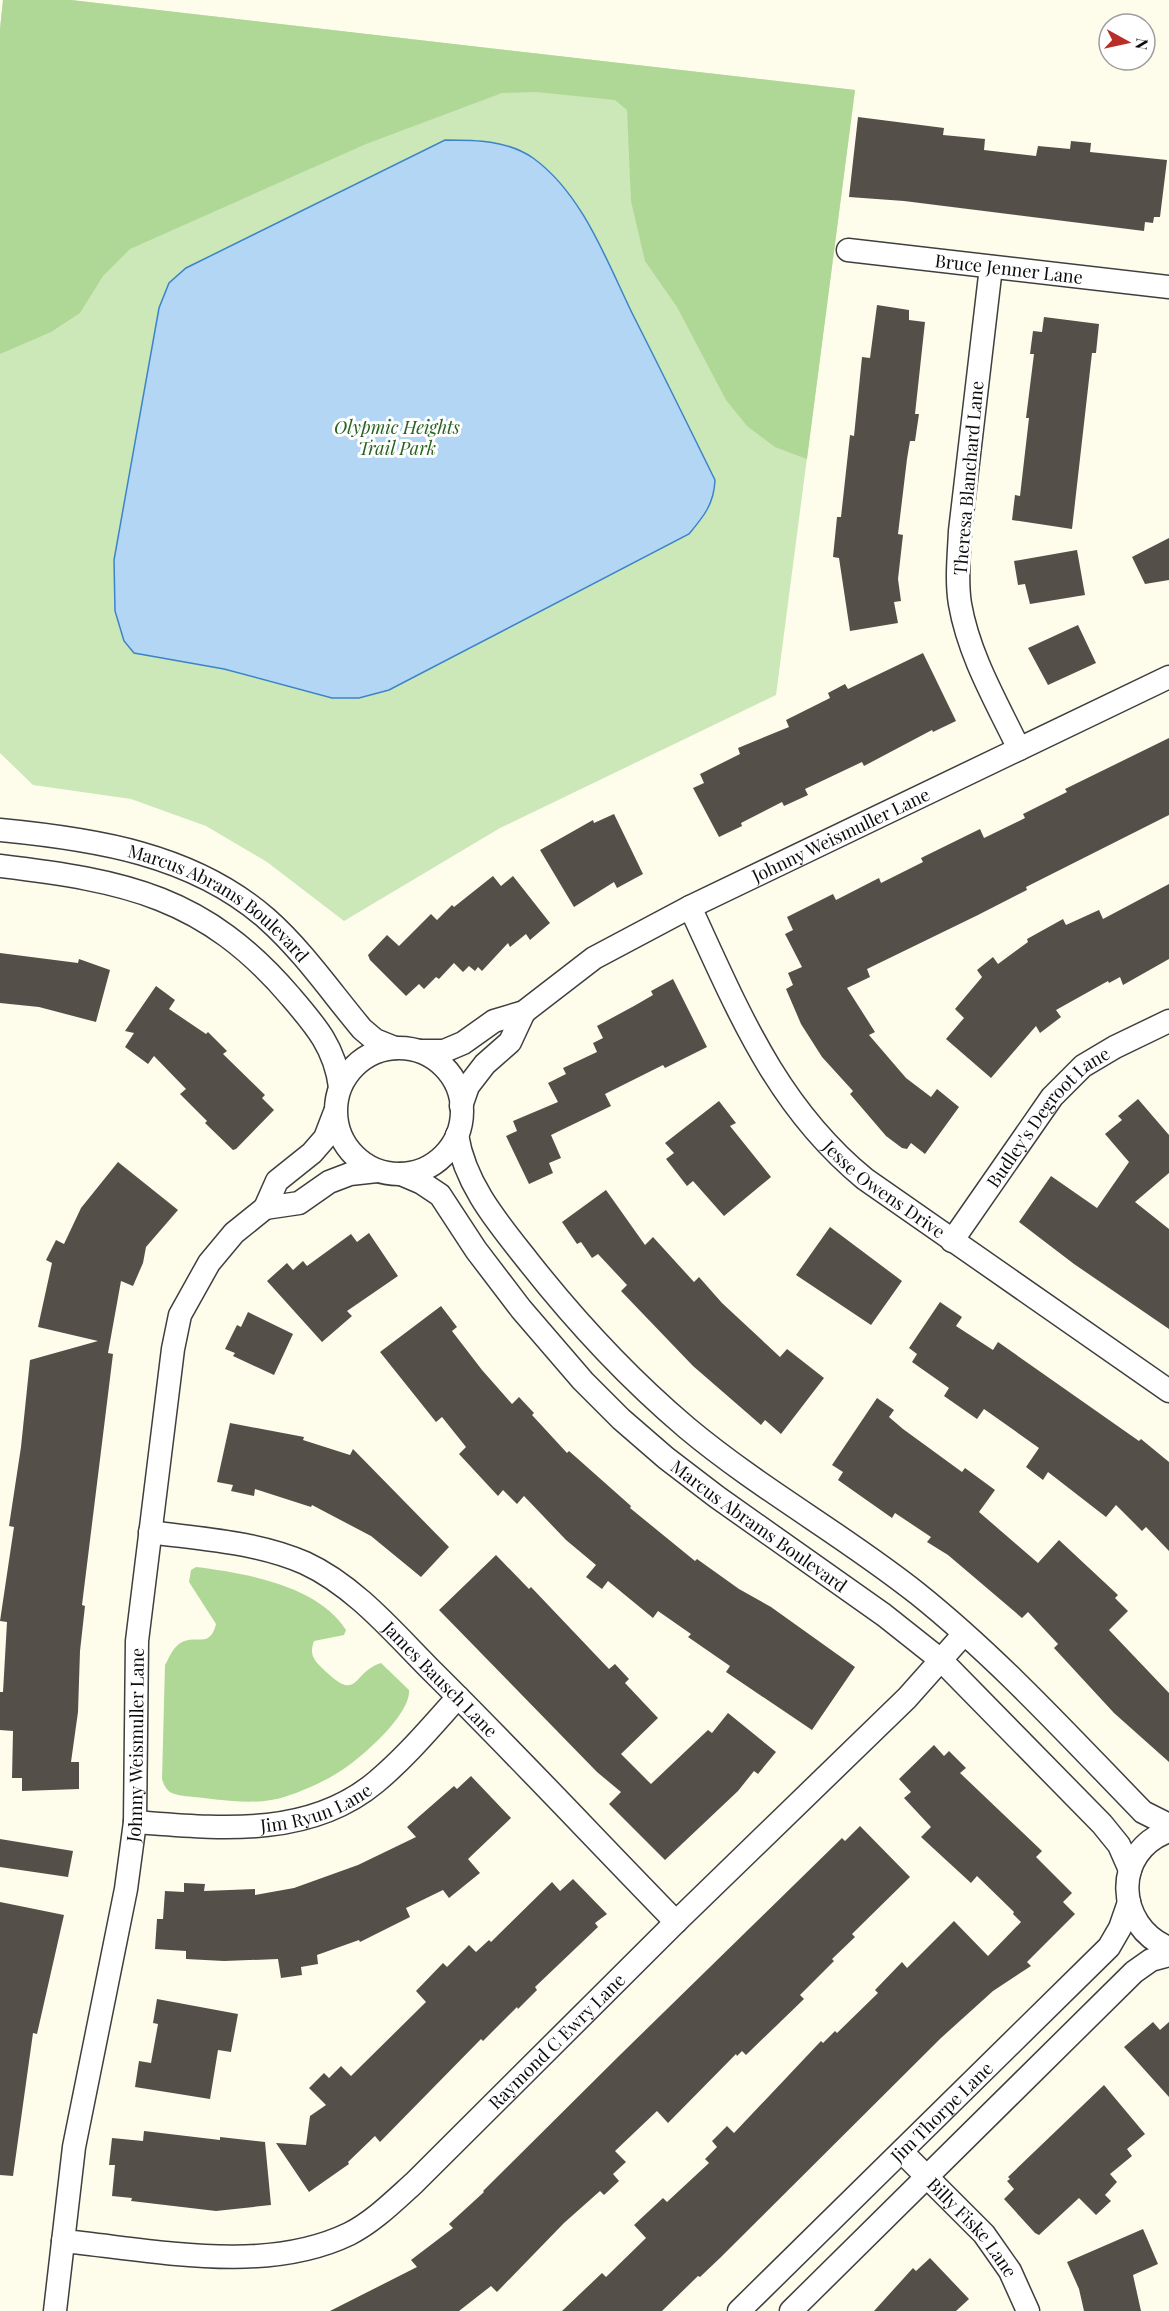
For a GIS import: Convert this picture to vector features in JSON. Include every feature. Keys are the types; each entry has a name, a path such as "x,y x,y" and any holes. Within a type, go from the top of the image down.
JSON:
{"street":[{"name":"Bruce Jenner Lane","path":"848,250 1169,286"},
{"name":"Theresa Blanchard Lane","path":"991,267 960,531 958,575 960,604 973,652 1019,749"},
{"name":"Johnny Weismuller Lane","path":"421,1051 444,1051 463,1043 494,1021 525,1012 594,958 690,907 1169,677"},
{"name":"Marcus Abrams Boulevard","path":"0,830 66,836 116,845 183,867 227,890 266,918 297,948 362,1029 375,1040 395,1048"},
{"name":"Marcus Abrams Boulevard","path":"0,866 87,877 119,884 164,900 208,923 236,943 274,976 322,1033 338,1067 340,1087"},
{"name":"Jesse Owens Drive","path":"690,907 752,1036 789,1100 834,1153 865,1179 952,1241 1169,1391"},
{"name":"Johnny Weismuller Lane","path":"461,1106 468,1086 485,1064 510,1042 525,1012"},
{"name":"Budley's Degroot Lane","path":"952,1241 1052,1097 1083,1066 1169,1021"},
{"path":"265,1208 299,1203 329,1182 350,1174 377,1171 401,1174 418,1171 434,1163 448,1151 457,1136 461,1106 458,1088 449,1073 436,1060 421,1051 395,1048 377,1051 362,1060 349,1072 340,1087 335,1112 338,1131 347,1148 377,1171"},
{"name":"Johnny Weismuller Lane","path":"55,2311 74,2147 119,1928 135,1822 136,1641 173,1349 180,1315 209,1263 234,1233 265,1208 277,1181 312,1153 325,1138 335,1112"},
{"name":"Marcus Abrams Boulevard","path":"457,1136 461,1160 479,1194 553,1293 612,1360 688,1429 888,1571 945,1616 963,1635 1019,1684 1143,1812 1169,1825"},
{"name":"Marcus Abrams Boulevard","path":"401,1174 422,1183 440,1196 476,1250 521,1309 583,1381 621,1419 666,1458 717,1497 884,1615 942,1661 1102,1824 1119,1845 1130,1870"},
{"name":"James Bausch Lane","path":"150,1532 249,1547 303,1562 326,1574 381,1620 676,1922"},
{"name":"Raymond C Ewry Lane","path":"63,2241 258,2257 321,2246 351,2233 377,2215 414,2183 942,1661 963,1635"},
{"name":"Jim Ryun Lane","path":"135,1822 200,1827 271,1826 305,1818 340,1805 374,1784 458,1697"},
{"path":"1169,1831 1148,1843 1130,1870 1129,1902 1136,1923 1143,1931 1169,1948"},
{"name":"Jim Thorpe Lane","path":"739,2311 903,2153 1108,1947 1120,1928 1129,1902"},
{"name":"Jim Thorpe Lane","path":"791,2311 1134,1972 1151,1960 1169,1955"},
{"name":"Billy Fiske Lane","path":"903,2153 984,2234 1010,2271 1028,2311"}],"green space":[{"name":"Olypmic Heights Trail Park","path":"3,0 71,0 855,90 776,695 500,828 344,921 267,862 206,826 131,799 33,785 0,753 0,29"},
{"path":"3,0 71,0 855,90 807,459 775,447 747,426 726,400 677,307 645,261 631,201 627,110 615,100 536,92 502,93 366,144 130,249 103,276 80,313 51,332 0,354 0,29"},
{"path":"196,1567 236,1573 278,1584 318,1602 346,1630 344,1635 314,1641 312,1652 320,1666 342,1684 349,1685 381,1663 409,1690 402,1712 382,1736 348,1766 306,1789 287,1796 260,1801 238,1801 184,1796 170,1792 162,1779 165,1665 179,1644 211,1636 216,1624 189,1582 191,1570"}],"water":[{"path":"445,140 491,142 523,152 551,173 566,190 592,230 715,480 713,496 707,509 689,534 389,690 359,698 332,698 224,669 134,653 124,641 115,611 114,560 159,308 169,283 186,268"}],"building":[{"path":"858,117 944,128 943,135 985,139 984,150 1036,156 1038,146 1070,149 1071,141 1091,143 1090,152 1167,160 1160,217 1154,217 1153,223 1145,222 1144,231 904,201 849,197"},
{"path":"877,305 909,310 909,320 925,322 915,414 919,414 915,441 910,441 898,534 903,535 898,579 901,601 894,602 898,623 850,631 839,558 833,557 837,517 841,517 850,435 854,436 862,357 870,358"},
{"path":"1044,317 1099,324 1096,353 1092,353 1072,529 1012,520 1015,495 1020,496 1029,418 1026,418 1034,354 1030,354 1033,331 1042,332"},
{"path":"1169,538 1169,580 1145,584 1132,557"},
{"path":"1077,550 1085,595 1030,604 1025,584 1018,585 1014,561"},
{"path":"1078,625 1096,663 1048,685 1028,648"},
{"path":"923,653 956,721 933,732 932,730 864,766 862,762 805,789 808,795 784,806 782,802 719,837 693,788 704,783 700,774 740,754 738,748 789,727 786,720 830,698 828,693 845,684 848,689"},
{"path":"1169,738 1169,815 1026,887 1027,890 978,915 867,969 870,977 847,988 875,1032 869,1035 906,1078 931,1097 937,1089 959,1107 925,1154 911,1143 907,1149 902,1148 886,1136 850,1094 853,1091 822,1057 801,1024 786,989 793,985 788,973 802,967 785,934 793,930 787,917 833,894 836,900 879,878 881,883 923,862 921,858 980,829 984,838 1025,818 1023,814 1067,792 1065,789"},
{"path":"614,814 643,874 617,888 614,882 574,907 540,850 593,820 594,823"},
{"path":"493,876 501,886 513,876 550,923 530,940 526,934 510,947 508,943 482,971 478,967 475,971 469,966 463,972 454,963 439,979 436,977 424,989 419,984 406,996 370,960 368,955 387,935 399,946 431,914 437,920 452,905 454,907"},
{"path":"1169,884 1169,959 1123,985 1120,977 1109,983 1108,981 1056,1010 1061,1017 1040,1033 1036,1026 991,1078 946,1039 964,1018 955,1009 982,977 977,970 993,957 998,964 1028,942 1027,939 1063,919 1066,925 1099,910 1103,919"},
{"path":"0,953 78,963 79,959 110,970 96,1022 39,1007 0,1003"},
{"path":"673,979 707,1047 665,1068 663,1065 605,1094 611,1106 551,1135 561,1158 549,1163 553,1173 529,1184 506,1136 517,1131 513,1121 558,1102 548,1083 566,1074 563,1068 597,1052 593,1043 603,1038 597,1026 653,995 651,991"},
{"path":"156,986 175,1000 169,1009 206,1034 208,1032 227,1051 223,1054 265,1095 262,1098 274,1110 236,1149 233,1150 205,1123 207,1121 180,1094 186,1089 154,1056 148,1064 125,1047 134,1033 125,1031"},
{"path":"1138,1099 1169,1135 1169,1173 1135,1202 1169,1229 1169,1329 1074,1264 1019,1222 1051,1176 1097,1208 1129,1162 1105,1134 1122,1120 1118,1116"},
{"path":"719,1101 736,1123 730,1126 771,1177 724,1216 693,1181 687,1186 666,1159 674,1153 665,1143"},
{"path":"118,1162 178,1210 146,1247 143,1263 133,1286 121,1281 108,1353 113,1354 82,1605 85,1606 80,1651 78,1712 71,1762 79,1762 79,1789 22,1791 22,1778 12,1778 13,1731 0,1730 0,1692 3,1692 7,1622 0,1621 14,1527 9,1526 21,1447 30,1360 98,1341 38,1327 52,1263 46,1260 56,1240 64,1244 81,1208"},
{"path":"606,1190 645,1245 653,1237 694,1282 699,1277 722,1303 780,1357 787,1349 824,1378 781,1434 765,1420 761,1425 693,1366 621,1291 627,1285 598,1254 592,1258 581,1242 577,1244 562,1222"},
{"path":"830,1227 902,1281 871,1325 796,1275"},
{"path":"369,1233 398,1276 347,1311 352,1316 322,1342 267,1281 287,1263 293,1270 303,1261 307,1266 351,1234 357,1242"},
{"path":"940,1302 962,1317 956,1326 993,1350 998,1342 1139,1441 1141,1439 1169,1462 1169,1551 1146,1527 1142,1531 1116,1505 1106,1517 1048,1472 1043,1480 1026,1467 1039,1448 984,1409 977,1419 944,1396 949,1388 912,1362 917,1354 909,1348"},
{"path":"441,1306 457,1327 452,1331 512,1404 519,1397 534,1413 532,1415 567,1453 569,1451 631,1506 630,1508 695,1561 697,1559 739,1589 771,1607 855,1667 812,1730 726,1672 730,1666 688,1637 691,1634 658,1611 653,1618 608,1581 602,1589 586,1577 596,1565 566,1540 524,1496 517,1504 503,1490 498,1496 459,1454 466,1447 442,1417 436,1422 380,1352"},
{"path":"248,1312 293,1334 274,1375 233,1356 235,1353 225,1349 237,1325 241,1327"},
{"path":"877,1398 894,1410 889,1417 903,1429 962,1472 965,1468 995,1490 979,1512 1038,1563 1059,1540 1118,1595 1115,1598 1128,1611 1109,1630 1169,1693 1169,1762 1114,1713 1054,1648 1058,1644 1028,1612 1022,1618 948,1555 927,1542 931,1537 895,1513 892,1518 838,1480 843,1472 832,1465"},
{"path":"230,1423 304,1437 303,1440 350,1455 353,1449 449,1547 421,1577 371,1536 312,1505 311,1507 255,1489 254,1496 231,1491 233,1485 217,1482"},
{"path":"496,1555 529,1589 531,1587 609,1669 615,1664 629,1679 625,1683 658,1718 621,1754 651,1784 708,1730 712,1733 728,1713 776,1752 758,1774 754,1771 738,1791 665,1860 609,1804 621,1792 597,1772 439,1610"},
{"path":"934,1745 944,1756 949,1751 966,1768 960,1773 1042,1851 1036,1857 1072,1893 1063,1902 1075,1914 1027,1962 1031,1966 993,1991 941,2038 720,2258 662,2311 562,2311 602,2273 606,2277 646,2238 634,2225 663,2198 667,2202 709,2163 705,2159 717,2147 712,2141 727,2126 734,2133 821,2041 823,2043 835,2031 837,2033 878,1993 875,1990 902,1962 907,1968 954,1921 988,1956 1021,1922 1013,1914 1014,1912 977,1876 971,1883 921,1837 931,1827 904,1798 911,1792 899,1779"},
{"path":"471,1776 511,1818 468,1859 480,1873 449,1898 443,1890 406,1908 410,1917 360,1942 359,1940 317,1955 318,1964 301,1967 302,1975 281,1978 278,1959 224,1961 186,1959 186,1951 155,1949 157,1919 163,1919 165,1891 184,1892 184,1883 205,1884 204,1891 255,1889 255,1895 294,1888 358,1865 416,1837 407,1827 454,1786 457,1789"},
{"path":"860,1826 910,1877 852,1934 855,1937 800,1995 804,1999 746,2055 742,2051 737,2056 736,2054 668,2123 657,2111 615,2151 626,2162 613,2174 619,2181 604,2195 600,2191 564,2223 497,2292 491,2286 459,2311 330,2311 417,2267 411,2260 453,2228 449,2224 484,2192 620,2055 842,1838 845,1841"},
{"path":"0,1839 73,1851 68,1877 0,1867"},
{"path":"573,1879 607,1914 595,1923 598,1927 535,1987 537,1990 518,2009 517,2007 483,2041 481,2039 380,2142 375,2136 348,2162 349,2164 309,2192 276,2143 306,2145 310,2116 326,2105 309,2088 324,2073 329,2078 341,2066 351,2076 426,2002 416,1991 443,1963 447,1967 469,1945 476,1952 489,1940 491,1942 552,1882 560,1891"},
{"path":"0,1902 64,1915 37,2034 33,2033 13,2176 0,2175"},
{"path":"157,1999 238,2014 231,2052 218,2050 210,2099 135,2087 139,2061 151,2063 158,2024 153,2023"},
{"path":"1153,2022 1160,2030 1169,2022 1169,2097 1124,2047"},
{"path":"1104,2085 1145,2134 1127,2149 1132,2156 1110,2174 1117,2182 1105,2195 1111,2201 1096,2215 1079,2198 1039,2235 1004,2199 1014,2189 1007,2181 1010,2179 1008,2177"},
{"path":"144,2131 220,2140 220,2137 265,2142 271,2205 216,2211 131,2201 132,2198 112,2196 115,2165 109,2165 112,2138 143,2141"},
{"path":"1143,2229 1158,2264 1133,2275 1141,2311 1084,2311 1079,2289 1067,2262"},
{"path":"930,2258 969,2299 956,2311 874,2311 913,2268 916,2271"}]}
